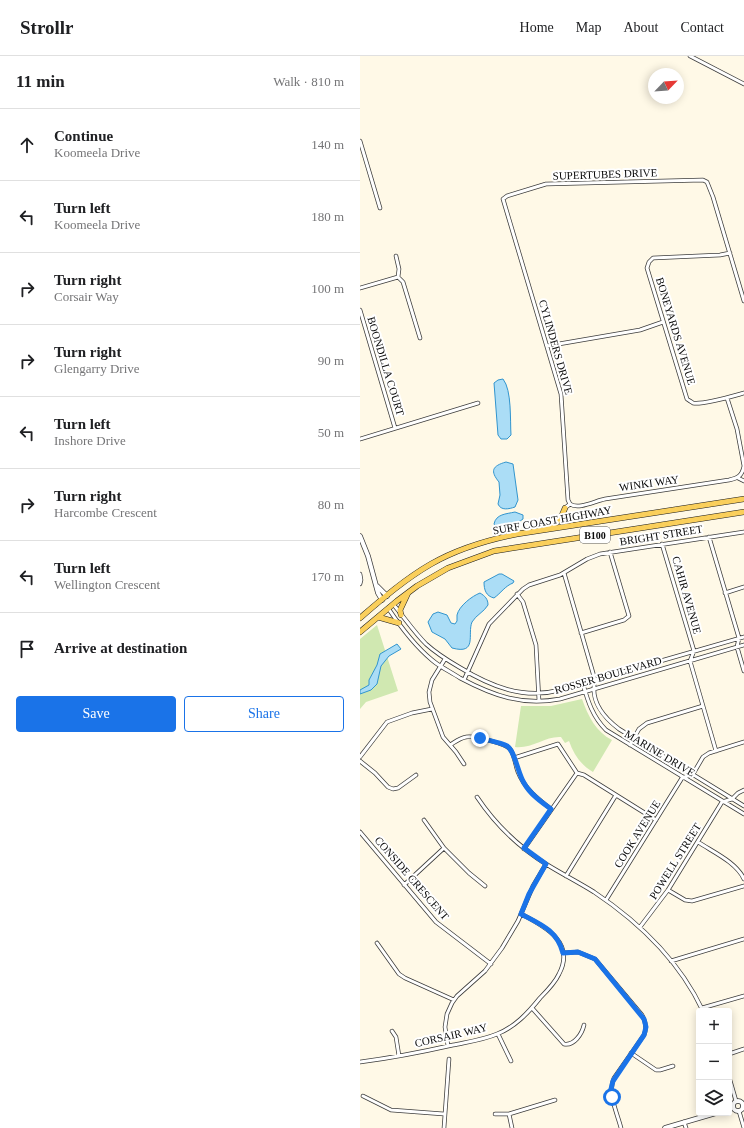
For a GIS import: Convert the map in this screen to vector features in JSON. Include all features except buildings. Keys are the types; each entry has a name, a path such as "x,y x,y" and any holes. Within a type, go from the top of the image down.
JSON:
{"main road":[{"name":"SURF COAST HIGHWAY","path":"360,618 415,574 431,564 450,555 486,542 517,534 744,500"},
{"path":"517,534 555,524 562,516 565,508"},
{"name":"SURF COAST HIGHWAY","path":"360,632 408,592 448,568 494,552 744,512"},
{"path":"401,615 400,610 408,592"},
{"path":"384,598 393,604"},
{"path":"384,598 388,608"},
{"path":"378,617 399,623"}],"street":[{"path":"690,56 744,84"},
{"path":"360,141 380,208"},
{"name":"SUPERTUBES DRIVE","path":"503,199 507,196 546,184 703,180 709,184 730,253"},
{"name":"CYLINDERS DRIVE","path":"503,199 561,394 568,500 570,504"},
{"path":"730,253 744,301"},
{"name":"BONEYARDS AVENUE","path":"727,398 693,402 687,399 647,268 648,262 653,258 720,255 730,253"},
{"path":"396,256 399,269 398,277"},
{"path":"360,288 398,277"},
{"path":"398,277 404,282 420,338"},
{"name":"BOONDILLA COURT","path":"360,310 395,428"},
{"path":"546,346 640,330 663,322"},
{"path":"744,393 727,398 737,429 744,466 743,471 738,478 744,481"},
{"path":"360,439 478,403"},
{"name":"WINKI WAY","path":"570,504 573,506 580,506 598,500 738,478"},
{"path":"565,508 570,504"},
{"name":"BRIGHT STREET","path":"464,680 489,624 517,594 529,585 564,573 591,557 610,552 744,532"},
{"path":"360,536 377,586 384,598"},
{"path":"709,537 739,638 737,647 744,671"},
{"name":"CAHIR AVENUE","path":"662,544 694,651"},
{"path":"581,633 628,618 628,613 610,552"},
{"path":"564,573 595,680 593,689"},
{"path":"360,574 360,584"},
{"path":"725,593 744,588"},
{"path":"517,594 523,602 536,645 538,694 540,701"},
{"name":"ROSSER BOULEVARD","path":"393,604 410,627 445,659 490,684 508,690 538,694 554,692 583,684 744,637"},
{"name":"ROSSER BOULEVARD","path":"388,608 422,651 440,666 483,690 514,700 540,701 560,698 744,645"},
{"path":"694,651 690,661 716,751"},
{"path":"445,659 432,680 429,692 432,709 443,737 464,764"},
{"name":"MARINE DRIVE","path":"583,684 592,713 606,730 682,778 744,814"},
{"name":"MARINE DRIVE","path":"593,689 599,708 607,719 634,738 744,806"},
{"path":"630,745 642,727 648,723 703,706"},
{"path":"360,757 387,722 412,713 432,709"},
{"path":"450,746 457,740 467,736 480,738 506,746 512,751 518,773 524,784 533,794 551,809"},
{"path":"682,778 692,774 703,757 709,753 744,742"},
{"path":"514,758 558,744 577,773 656,820"},
{"path":"360,762 375,773 388,787 393,789 398,788 416,775"},
{"path":"524,848 577,773"},
{"name":"COOK AVENUE","path":"606,900 682,778"},
{"path":"722,802 732,799 744,790"},
{"path":"566,876 616,795"},
{"path":"477,797 496,822 524,848 546,864 606,900 640,927 671,960 702,1008"},
{"name":"POWELL STREET","path":"640,927 668,890 722,802"},
{"path":"424,820 444,848 469,873 485,886"},
{"name":"CONSIDE CRESCENT","path":"360,832 436,922 491,964"},
{"path":"698,842 732,864 744,879"},
{"path":"404,884 444,848"},
{"path":"448,1046 445,1033 449,1009 454,1000 491,964 521,914 531,890 546,864"},
{"path":"668,890 685,900 692,901 744,886"},
{"path":"521,914 552,932 559,942 563,953 578,952 595,959 642,1015 646,1023 645,1031 614,1078 611,1089 621,1128"},
{"path":"671,960 744,939"},
{"path":"376,943 399,974 454,1000"},
{"name":"CORSAIR WAY","path":"360,1062 399,1056 498,1034 515,1024 532,1008 559,974 563,953"},
{"path":"706,1008 744,996"},
{"path":"532,1008 564,1044 570,1044 575,1040 583,1030 584,1025"},
{"path":"392,1031 396,1037 399,1056"},
{"path":"498,1034 511,1061"},
{"path":"732,1053 744,1049"},
{"path":"631,1053 656,1070 673,1066"},
{"path":"444,1128 449,1059"},
{"path":"730,1080 736,1102"},
{"path":"363,1096 391,1110 444,1114"},
{"path":"495,1114 509,1114 555,1100"},
{"path":"736,1102 740,1101 743,1105 743,1108 739,1112"},
{"path":"732,1107 736,1102"},
{"path":"732,1110 739,1112"},
{"path":"739,1112 744,1128"},
{"path":"509,1114 512,1128"},
{"path":"665,1128 705,1116"},
{"path":"684,1122 686,1128"}],"green space":[{"path":"377,625 398,691 366,702 360,709 360,639"},
{"path":"582,699 593,723 601,733 612,740 593,772 578,759 569,741 565,743 561,737 549,738 527,746 515,747 521,706 551,706"}],"water":[{"path":"503,379 508,390 510,406 511,435 507,439 501,439 498,435 494,383"},
{"path":"506,462 513,464 518,500 515,507 505,509 501,508 498,504 500,495 499,482 494,475 494,469 498,465"},
{"path":"515,512 523,515 523,519 514,523 496,527 494,524 499,516"},
{"path":"499,574 502,574 514,581 494,598 489,596 486,592 484,582"},
{"path":"480,593 486,598 488,605 472,622 470,642 465,649 452,648 445,639 432,632 428,622 433,614 438,612 447,615 451,623 455,624 460,608 473,596"},
{"path":"397,644 401,649 389,656 381,666 377,684 371,690 360,694 360,690 369,685 369,680 377,665 380,654"}],"route":[{"path":"480,738 506,746 512,751 518,773 524,784 541,802 551,809 524,848 546,864 523,906 521,914 552,932 562,947 563,953 578,952 595,959 642,1015 646,1023 644,1035 614,1078 611,1089 612,1097"}]}
